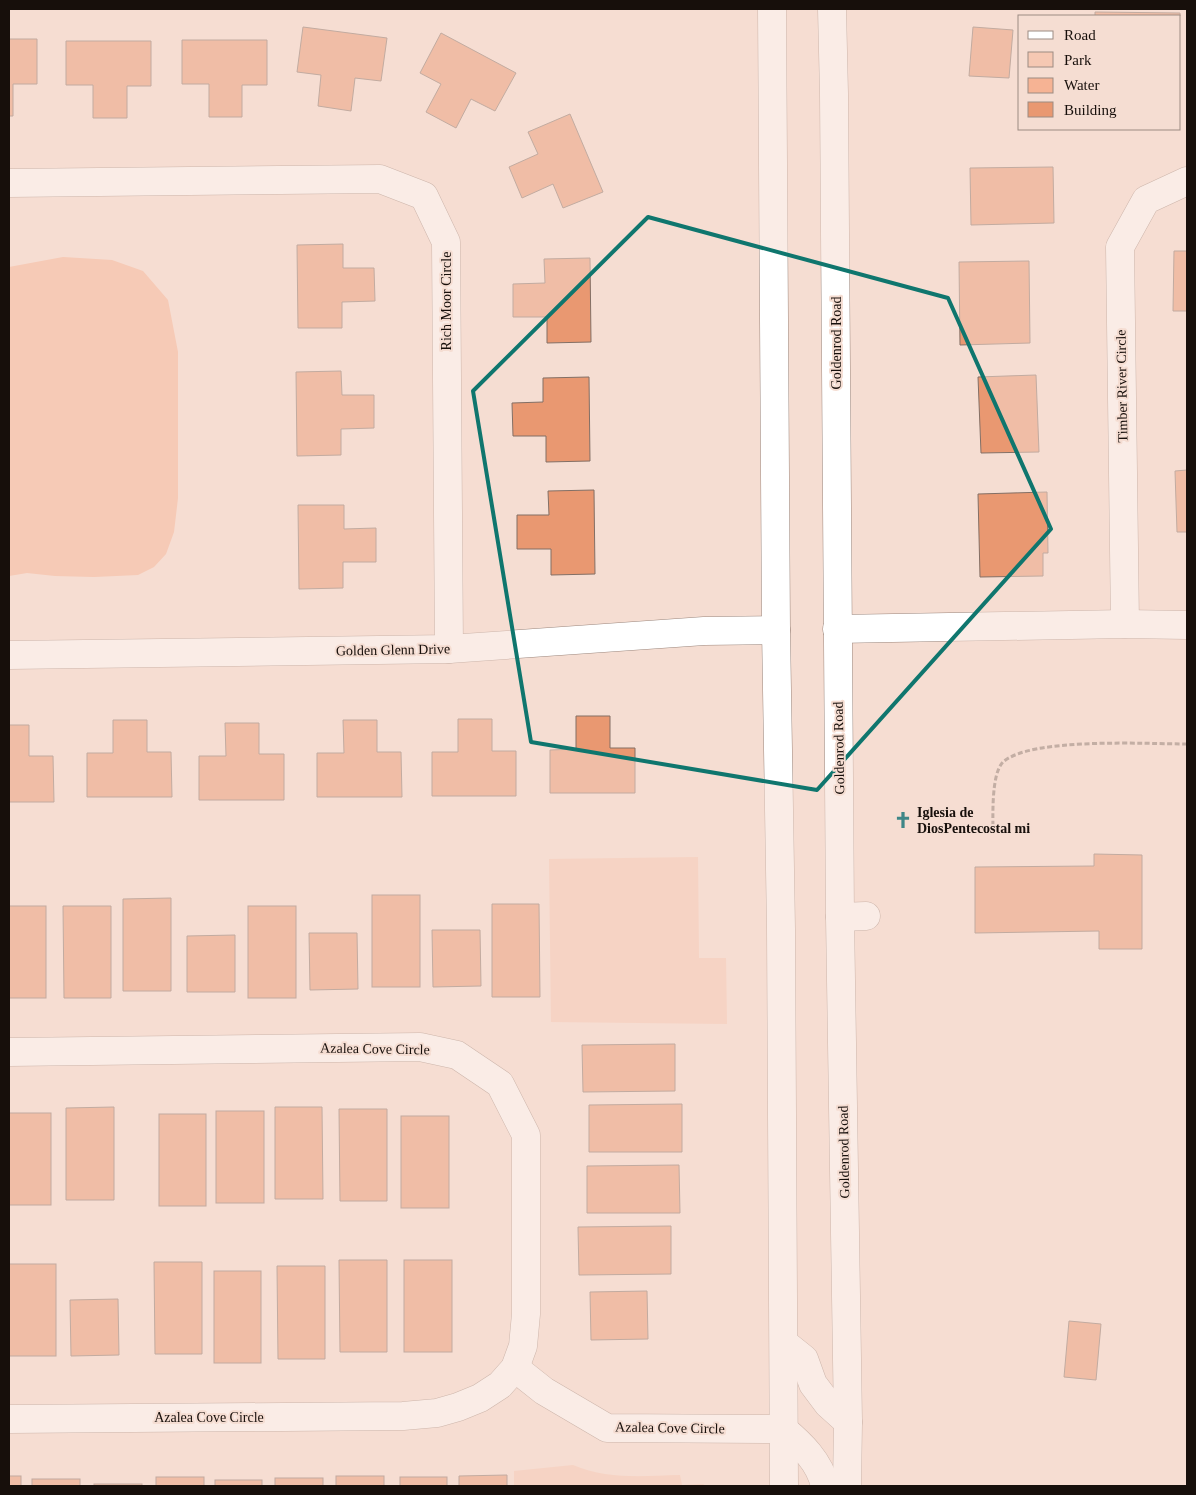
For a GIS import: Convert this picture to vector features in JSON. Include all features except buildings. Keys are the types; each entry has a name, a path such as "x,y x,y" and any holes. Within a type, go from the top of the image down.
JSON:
{"street":[{"path":"772,9 776,630 782,929 784,1486"},
{"name":"Goldenrod Road","path":"832,9 838,629 853,916 847,1486"},
{"name":"Rich Moor Circle","path":"9,183 380,179 424,196 446,242 449,649"},
{"name":"Timber River Circle","path":"1125,624 1120,247 1146,200 1187,180"},
{"path":"838,629 1125,624 1187,625"},
{"name":"Golden Glenn Drive","path":"9,656 449,649 704,632 776,630"},
{"name":"Azalea Cove Circle","path":"9,1052 420,1047 456,1055 500,1084 526,1135 526,1314 522,1346 515,1368 500,1385 480,1398 436,1413 403,1416 9,1419"},
{"path":"784,1343 804,1359 813,1384 828,1404 848,1422"},
{"name":"Azalea Cove Circle","path":"515,1368 544,1391 607,1428 783,1429"},
{"path":"783,1429 800,1443 814,1461 825,1486"}],"path":[{"path":"992,833 998,772 1002,763 1015,756 1033,750 1067,745 1187,744"}],"highlighted area":[{"path":"648,217 948,298 1051,529 817,790 531,742 473,391"}],"green space":[{"path":"698,857 699,958 726,958 727,1024 551,1022 549,859"},
{"path":"573,1465 586,1470 612,1475 680,1475 682,1485 703,1484 706,1486 514,1486 514,1471"}],"water":[{"path":"63,257 112,260 143,271 168,300 178,352 178,498 174,532 166,554 154,567 138,575 94,577 27,573 9,576 9,267"}],"place":[{"name":"Iglesia de DiosPentecostal mi","path":"903,820"}]}
